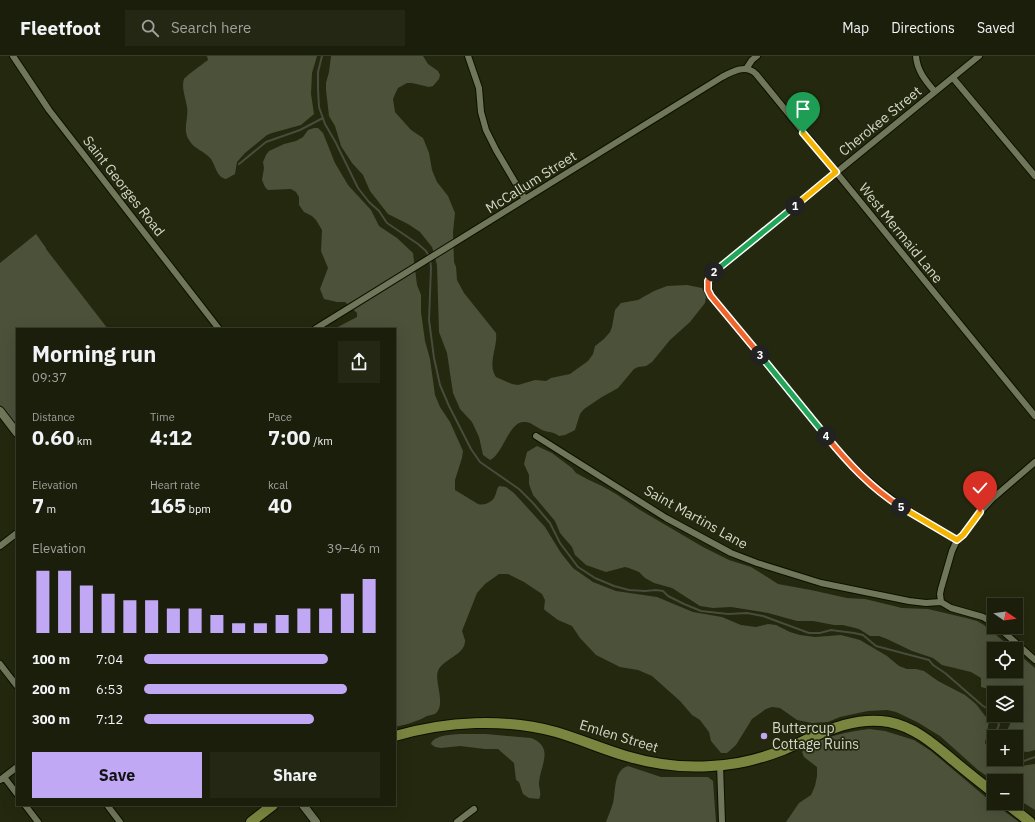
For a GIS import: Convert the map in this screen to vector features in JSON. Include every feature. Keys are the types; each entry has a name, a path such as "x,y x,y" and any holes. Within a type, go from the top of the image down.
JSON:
{"main road":[{"name":"Emlen Street","path":"396,736 455,724 480,723 513,725 555,732 619,754 647,761 690,767 747,761 772,754 828,730 858,722 890,722 904,726 923,736 987,787"},
{"path":"251,822 272,806"},
{"path":"1015,810 1030,822"}],"street":[{"name":"Saint Georges Road","path":"13,56 50,110 218,328"},
{"path":"468,56 478,88 481,112 486,130 525,199"},
{"path":"746,69 752,60 757,56"},
{"path":"916,56 917,64 923,77 935,92"},
{"name":"Cherokee Street","path":"957,540 898,505 854,468 831,443 711,296 707,284 712,274 979,56"},
{"name":"McCallum Street","path":"317,328 722,77 735,71 746,69"},
{"name":"West Mermaid Lane","path":"746,69 756,74 1035,416"},
{"path":"953,78 1035,176"},
{"path":"0,411 16,433"},
{"name":"Saint Martins Lane","path":"536,436 666,518 731,553 820,583 909,601 926,603 941,602 951,608 983,617 987,620"},
{"path":"941,602 941,589 952,551 957,540 963,535 992,499 1035,462"},
{"path":"0,546 16,534"},
{"path":"1006,634 1035,660"},
{"path":"0,664 16,685"},
{"path":"720,765 722,822"},
{"path":"16,768 2,779 16,793"},
{"path":"26,806 38,822"},
{"path":"109,806 120,822"},
{"path":"304,806 316,822"},
{"path":"456,822 474,808"}],"green space":[{"path":"207,56 317,56 312,73 311,94 314,114 301,125 267,135 245,153 237,162 235,174 226,179 220,176 210,158 191,143 186,132 187,111 183,82 191,72 208,60"},
{"path":"331,56 423,56 428,64 438,71 440,75 439,79 433,86 429,87 407,83 398,88 393,99 395,112 411,130 423,138 437,182 448,196 455,213 453,232 454,262 457,280 464,293 496,333 492,367 496,377 518,385 535,380 546,381 551,378 570,374 588,361 593,354 595,346 610,332 615,310 621,303 638,300 667,286 687,285 702,288 706,297 705,303 690,322 670,340 652,362 646,366 634,369 618,388 584,409 580,414 575,430 559,436 555,433 542,430 529,423 519,423 510,432 499,452 490,460 483,455 479,437 472,422 460,409 453,393 447,353 439,332 437,265 432,247 420,232 388,214 370,191 363,175 352,163 341,146 335,126 329,116 326,90"},
{"path":"314,128 318,128 323,133 335,163 348,185 371,210 379,226 397,238 413,253 417,285 421,295 421,312 425,341 430,359 435,395 440,407 450,422 463,451 455,480 455,490 478,504 483,504 492,500 499,486 506,487 514,493 545,527 561,553 573,568 593,582 616,591 657,597 693,612 722,617 741,625 756,627 768,624 776,625 790,632 815,637 841,635 860,640 887,656 899,666 907,669 924,671 938,681 965,695 976,704 987,718 987,722 989,722 985,743 987,746 987,766 1024,766 1035,764 1035,810 1023,802 1023,774 987,774 987,776 940,736 917,722 896,712 887,710 868,711 840,717 828,722 812,723 797,720 780,708 772,707 766,709 752,719 736,745 727,753 721,753 711,741 709,732 700,720 692,715 680,701 652,676 638,670 620,667 596,655 580,638 572,626 558,620 544,609 545,600 542,594 524,582 508,574 499,574 485,584 477,593 462,631 465,640 462,649 444,663 438,671 437,680 440,699 439,709 434,714 411,723 396,727 396,328 336,328 357,317 357,313 345,302 324,299 320,289 328,268 321,251 322,230 316,220 304,212 299,205 299,197 296,192 291,189 268,190 265,187 262,180 264,168 263,162 269,151 303,137 308,130"},
{"path":"36,234 107,328 16,328 16,426 0,405 0,263"},
{"path":"537,446 552,453 572,468 576,473 616,494 703,547 729,560 751,567 778,584 847,598 865,599 902,608 928,609 977,621 984,625 987,627 987,634 995,634 1005,642 987,642 987,678 1023,678 1023,658 1035,668 1035,750 1023,752 1023,730 1007,730 1010,722 1023,722 1023,686 987,686 987,688 981,687 981,678 971,672 942,665 933,658 912,651 879,636 870,636 859,629 813,621 797,621 768,613 731,607 713,608 700,606 672,588 654,583 645,578 639,572 629,568 625,567 606,572 586,565 575,555 572,547 560,533 555,521 533,495 529,484 529,475 524,464 527,452"},
{"path":"869,729 885,731 914,740 931,751 987,798 987,810 1003,810 1019,822 786,822 799,803 811,795 815,786 817,767 804,757 802,752 808,747 824,739 853,731"},
{"path":"459,734 486,734 531,738 543,746 544,758 539,783 539,799 529,798 523,794 519,782 516,780 514,763 498,749 460,746 441,748 435,747 431,744 439,737"},
{"path":"628,766 661,777 708,777 713,781 716,822 606,822 613,803 617,777 623,768"}],"waterway":[{"path":"322,56 318,72 319,107 325,124 358,188 369,202 379,211 387,223 418,244 426,251 430,258 429,320 434,358 440,385 449,406 471,449 480,462 519,489 533,503 550,523 560,543 578,567 595,578 614,586 629,590 663,591 668,596 701,611 728,614 747,613 763,616 809,633 820,633 831,630 863,635 876,646 929,660 933,665 945,673 987,708"},
{"path":"239,164 266,142 300,130 323,118"},
{"path":"997,730 999,725 998,722"},
{"path":"1023,761 1035,757"}],"place":[{"name":"Buttercup Cottage Ruins","path":"764,736"}],"route":[{"path":"803,133 836,172 712,274 707,284 708,290 711,296 846,460 886,496 917,517 957,540 963,535 980,512"}]}
